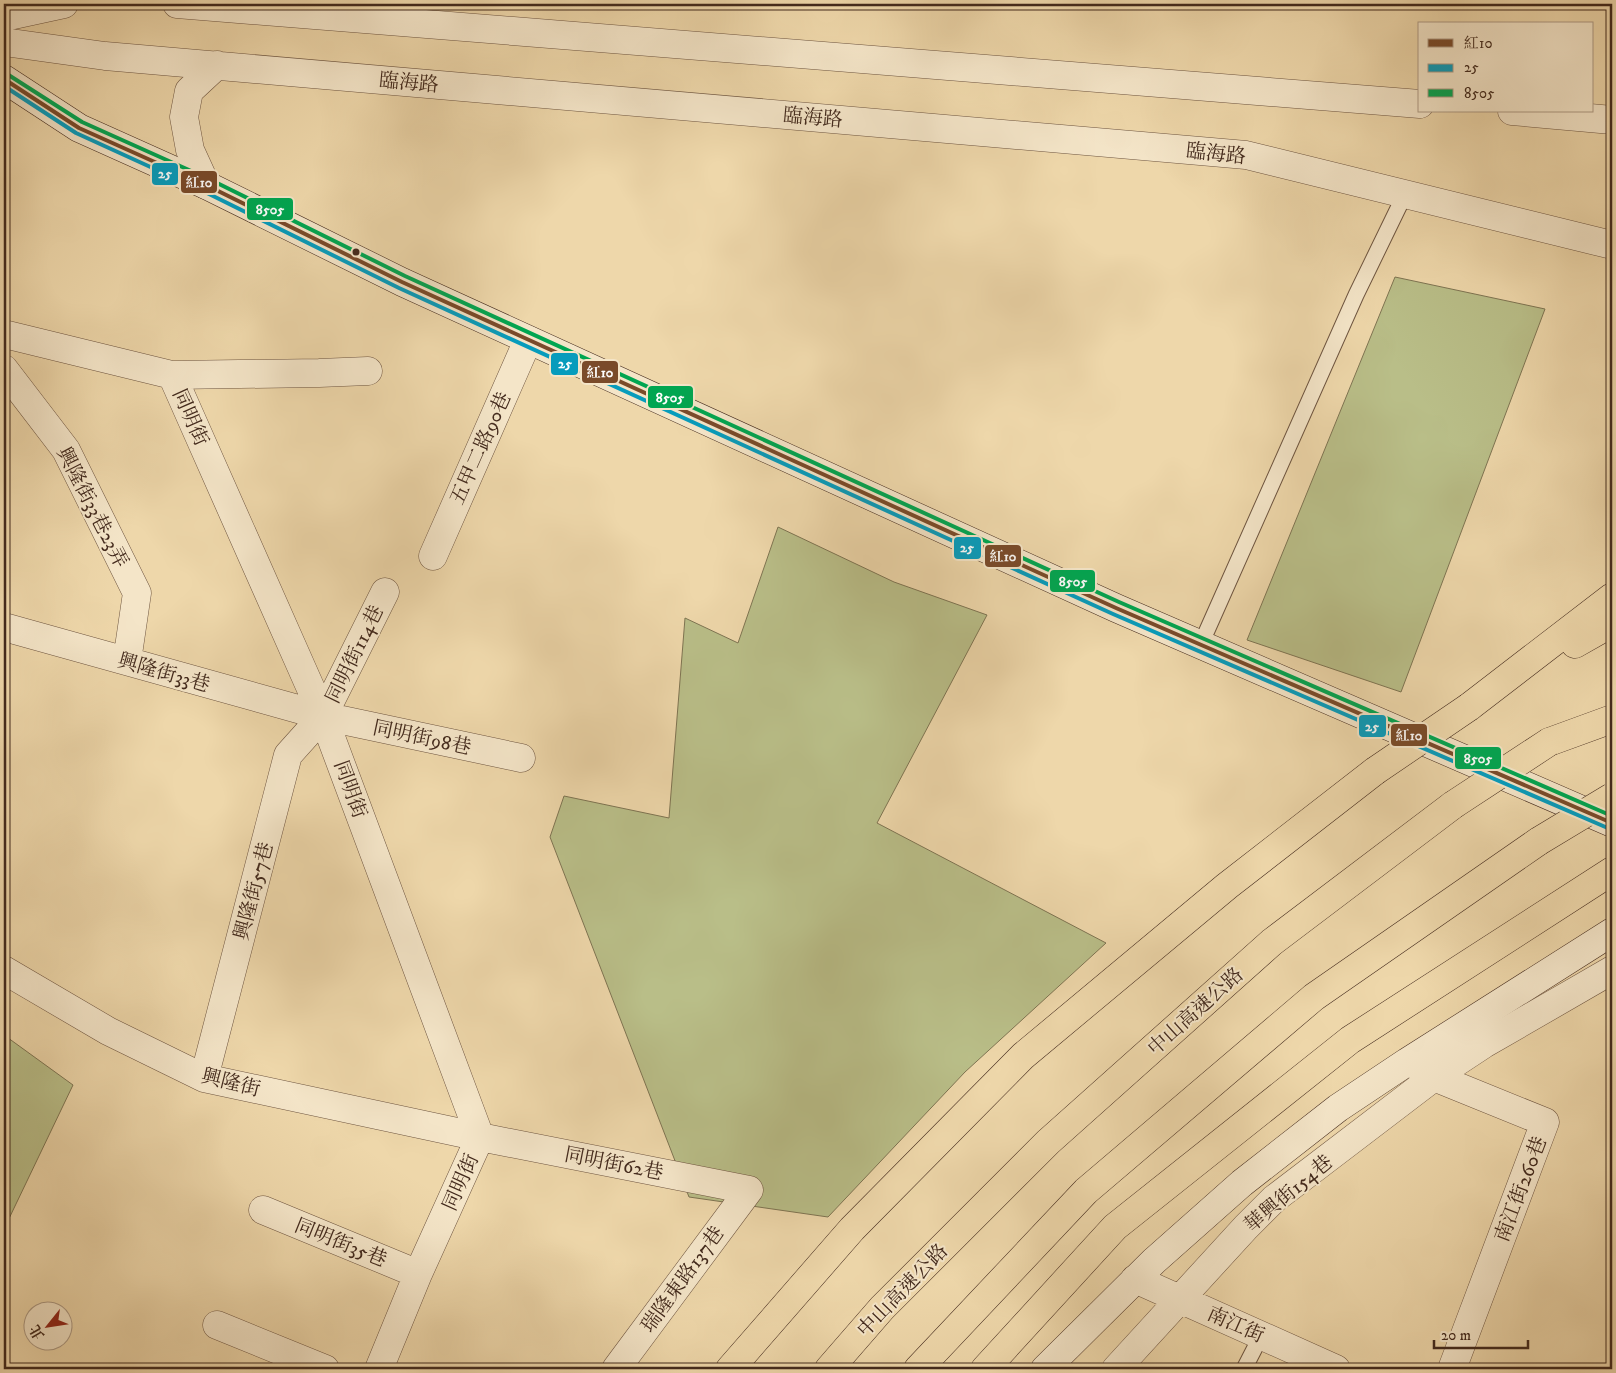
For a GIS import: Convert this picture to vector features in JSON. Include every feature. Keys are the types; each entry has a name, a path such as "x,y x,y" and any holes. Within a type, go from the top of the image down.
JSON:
{"highway":[{"path":"730,1369 852,1229 1023,1056 1227,886 1375,771 1469,707 1612,596"},
{"path":"1469,707 1612,623"},
{"name":"中山高速公路","path":"829,1369 882,1308 1048,1142 1272,942 1453,805 1549,742 1612,719"},
{"path":"918,1369 1086,1191 1314,997 1539,841 1612,797"},
{"path":"985,1369 1115,1227 1350,1040 1610,873"}],"street":[{"path":"4,17 64,4"},
{"path":"177,4 1418,104"},
{"name":"臨海路","path":"4,42 105,56 1246,155 1612,245"},
{"path":"206,185 190,150 184,117 189,91 217,66"},
{"path":"4,78 79,128 206,185 402,282 1116,608 1612,823"},
{"path":"1523,112 1612,120"},
{"name":"同明街","path":"4,334 172,375 324,716 480,1137 418,1274 379,1369"},
{"name":"五甲二路90巷","path":"433,556 528,340"},
{"name":"興隆街33巷23弄","path":"4,369 66,450 137,593 127,661"},
{"path":"172,375 368,371"},
{"name":"同明街114巷","path":"324,716 385,592"},
{"name":"興隆街33巷","path":"4,627 324,716"},
{"name":"同明街98巷","path":"324,716 521,758"},
{"name":"興隆街57巷","path":"204,1078 288,755 324,716"},
{"path":"1045,1369 1135,1279 1242,1183 1338,1108 1612,932"},
{"name":"興隆街","path":"4,970 108,1030 204,1078 480,1137"},
{"name":"華興街154巷","path":"1116,1369 1179,1299 1274,1199 1434,1077 1484,1044 1612,970"},
{"name":"南江街260巷","path":"1407,1062 1434,1077 1545,1122 1452,1369"},
{"name":"同明街62巷","path":"480,1137 748,1190"},
{"name":"瑞隆東路137巷","path":"616,1369 748,1190"},
{"name":"同明街35巷","path":"263,1210 418,1274"},
{"name":"南江街","path":"1135,1279 1336,1369"},
{"path":"217,1325 325,1369"}],"lane":[{"path":"1200,644 1356,295 1406,194"},
{"path":"1244,1369 1261,1336"}],"green space":[{"path":"1395,277 1545,309 1401,692 1247,640"},
{"path":"778,527 894,582 987,615 877,823 1106,943 965,1072 828,1217 689,1197 550,837 564,796 669,818 685,618 738,643"},
{"path":"4,1035 73,1085 4,1229"}],"transit line":[{"name":"8505","path":"7,74 82,122 209,179 405,276 1119,602 1612,816"},
{"name":"紅10","path":"4,79 79,128 206,185 402,282 1116,608 1612,823"},
{"name":"25","path":"4,86 76,133 203,191 399,288 1113,614 1610,829"}]}
